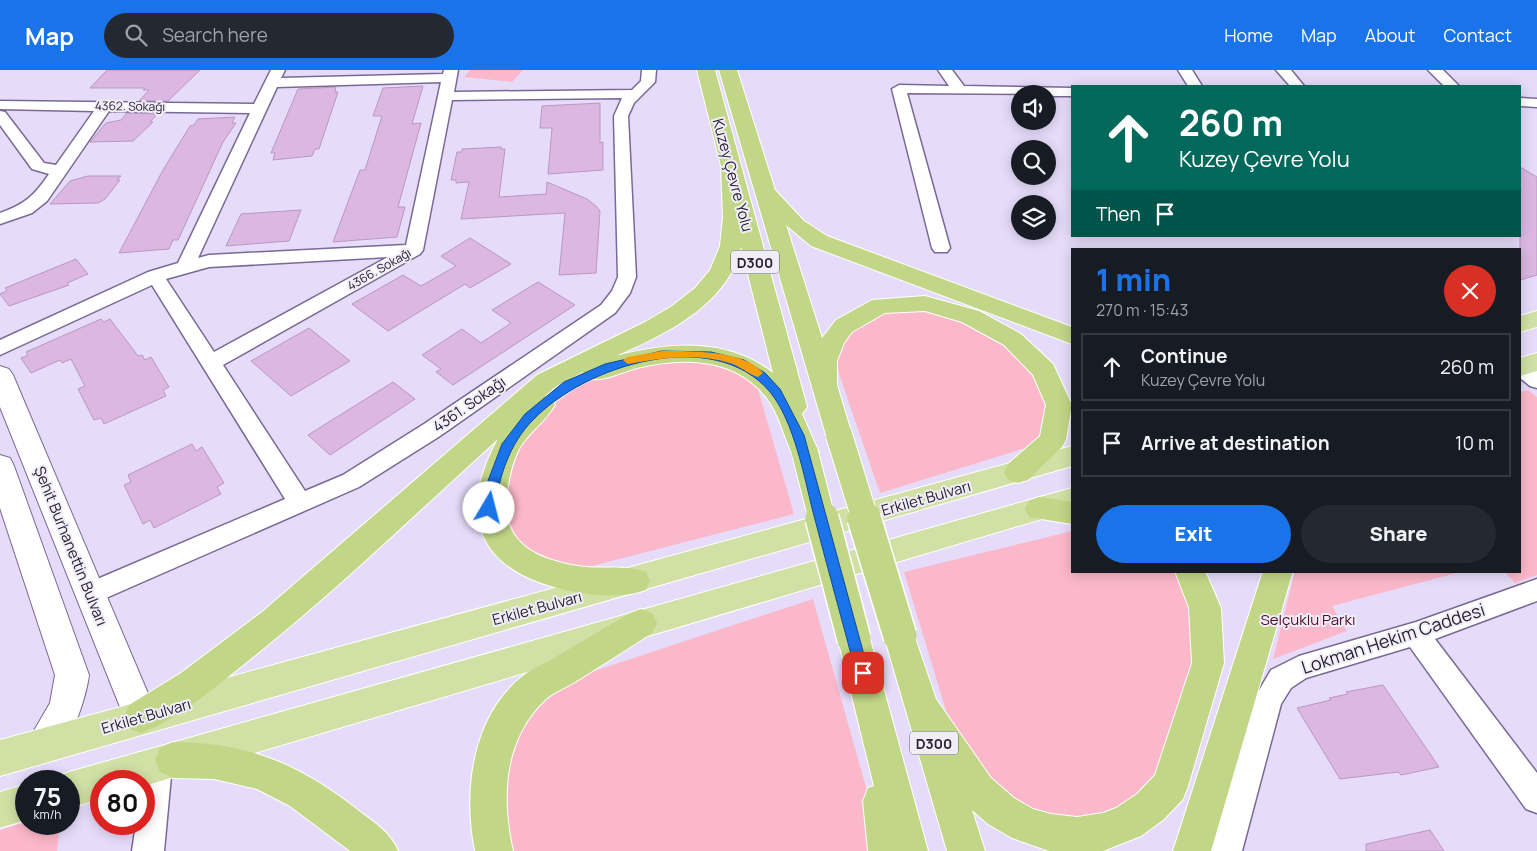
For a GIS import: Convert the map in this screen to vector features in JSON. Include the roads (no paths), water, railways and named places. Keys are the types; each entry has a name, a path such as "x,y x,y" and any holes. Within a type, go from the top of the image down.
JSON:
{"highway":[{"name":"Kuzey Çevre Yolu","path":"706,70 805,453"},
{"name":"Kuzey Çevre Yolu","path":"728,70 923,709"},
{"path":"141,717 193,684 273,622 546,381 579,362 654,327 693,303 719,273 729,252 732,236 730,167"},
{"path":"764,187 797,225 819,241 1071,336"},
{"path":"824,385 823,363 830,343 844,326 862,314 885,306 923,304 945,307 978,319 1004,333 1032,356 1049,376 1058,393 1059,422 1052,441 1038,458 1018,472"},
{"path":"635,581 594,582 573,580 540,570 515,557 506,548 494,529 489,508 500,460 517,430 555,394 595,372 634,359 677,354 726,358 752,369 769,383 790,417 805,453"},
{"name":"D300","path":"805,453 909,851"},
{"path":"1039,509 1071,513"},
{"path":"923,709 976,790 993,806 1030,831 1049,838 1078,842 1112,836 1130,828 1159,803 1170,786 1208,663 1205,608 1198,586 1191,573"},
{"path":"1192,851 1277,573"},
{"path":"494,851 488,819 487,797 489,776 498,742 509,720 531,690 642,623"},
{"path":"871,708 887,851"},
{"name":"D300","path":"923,709 966,851"},
{"path":"165,762 216,761 280,780 306,793 330,810 379,851"}],"main road":[{"path":"1521,324 1537,319"},
{"path":"1521,367 1537,362"},
{"name":"Erkilet Bulvarı","path":"0,758 141,717 635,581 1071,456"},
{"path":"80,787 1071,499"},
{"path":"0,810 15,805"}],"street":[{"name":"4361. Sokağı","path":"90,594 351,481 393,455 599,315 616,301 621,294 627,277 620,124 624,109 635,94 648,82 649,70"},
{"path":"945,70 960,90"},
{"path":"1185,70 1194,85"},
{"path":"1283,70 1296,85"},
{"path":"1435,70 1451,85"},
{"path":"186,265 275,76 450,74"},
{"name":"4366. Sokağı","path":"210,363 414,250 450,74"},
{"path":"941,248 899,89 1071,92"},
{"path":"446,96 635,94"},
{"path":"1521,102 1537,103"},
{"path":"0,219 34,204 106,105"},
{"name":"4362. Sokağı","path":"1,109 106,105 260,108"},
{"path":"1,109 38,166 46,169 60,170"},
{"path":"0,348 155,276 186,265 215,260 414,250"},
{"path":"155,276 300,502"},
{"path":"1521,368 1537,381"},
{"name":"Şehit Burhanettin Bulvarı","path":"0,375 141,717"},
{"path":"3,483 72,675 71,691 66,707 43,746"},
{"name":"Lokman Hekim Caddesi","path":"1226,851 1268,698 1281,679 1299,668 1416,634 1537,590"},
{"path":"1416,634 1537,798"},
{"path":"148,851 165,762"}],"park label":[{"name":"Selçuklu Parkı","path":"1308,619"}]}
